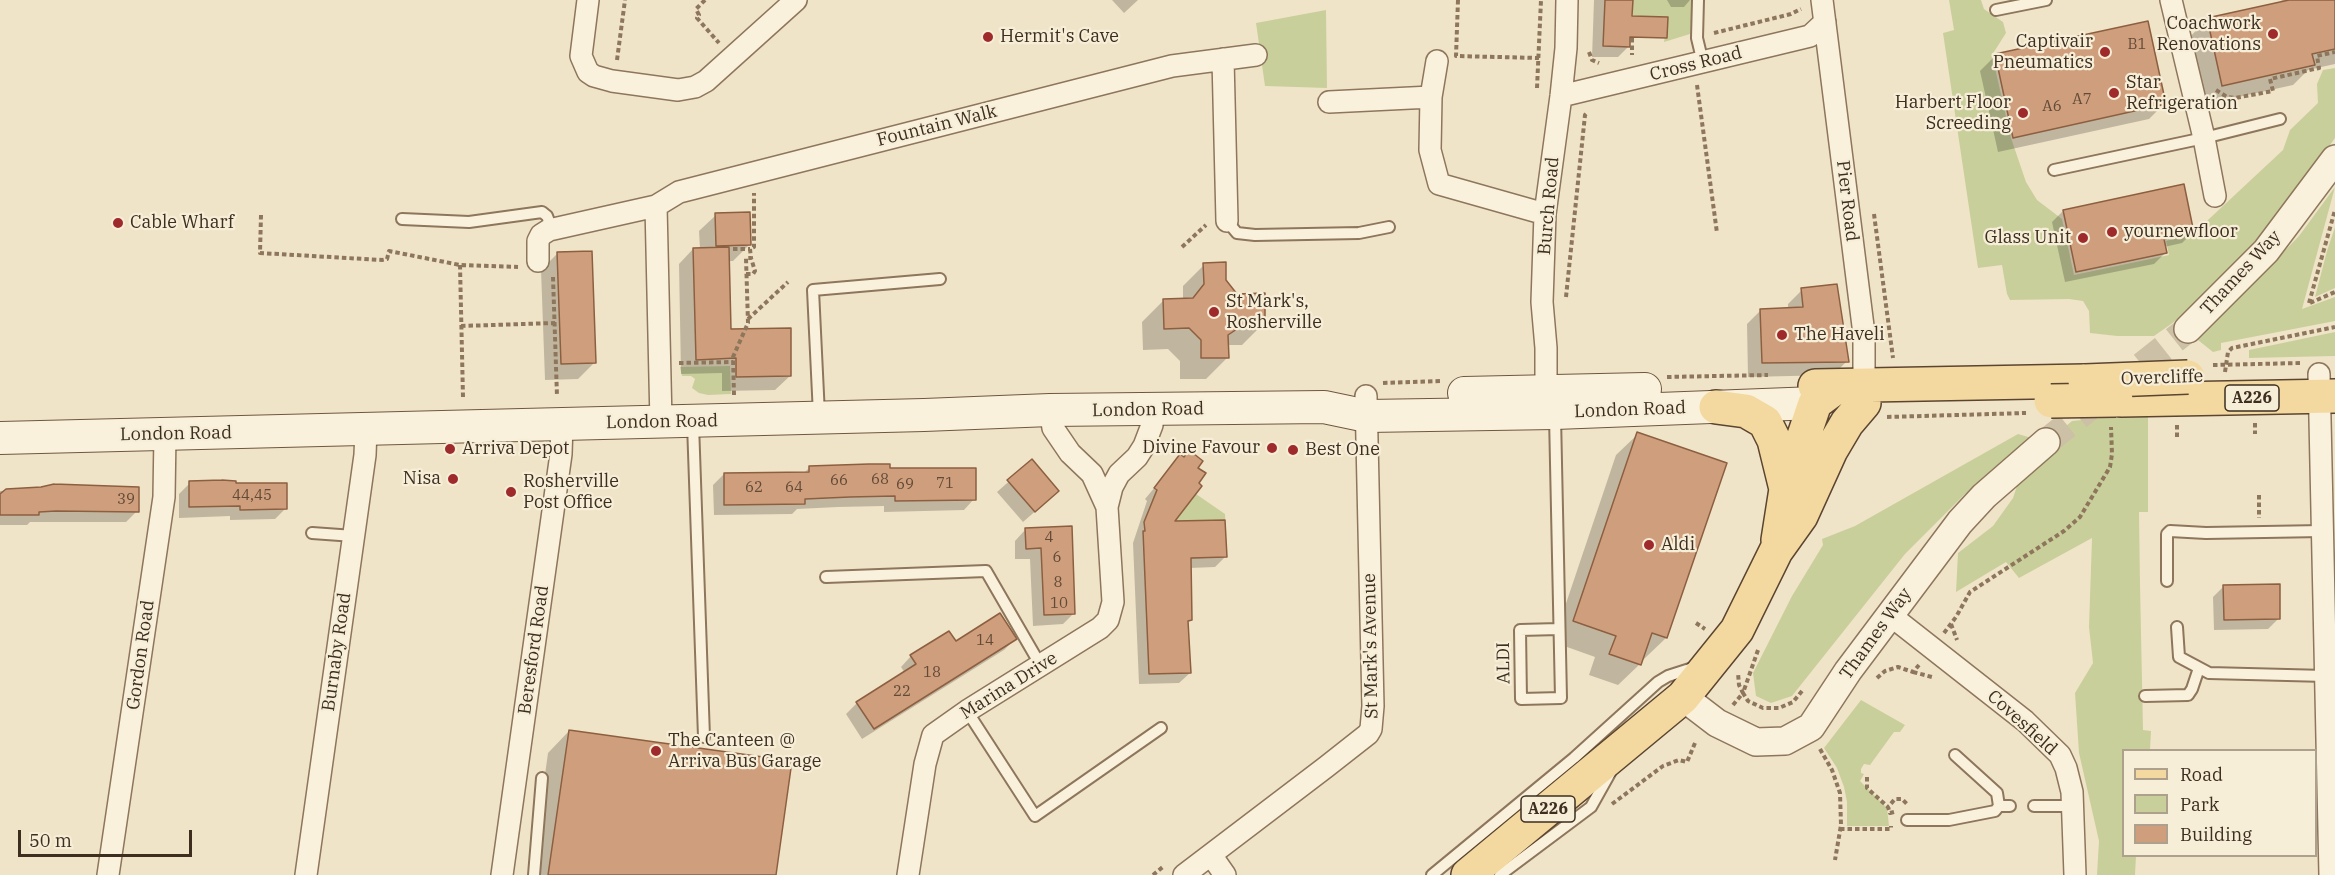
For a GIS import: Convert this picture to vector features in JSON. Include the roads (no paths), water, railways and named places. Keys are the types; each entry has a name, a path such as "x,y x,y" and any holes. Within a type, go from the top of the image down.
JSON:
{"main road":[{"name":"Overcliffe","path":"1989,392 2039,407 2188,380"},
{"name":"Overcliffe","path":"1989,392 2085,381 2322,380"},
{"name":"London Road","path":"1549,405 1849,394 1989,392"},
{"name":"London Road","path":"0,438 366,429 562,410 661,422 1050,410 1549,405 1716,407 1849,394"},
{"name":"A226","path":"1786,489 1849,394"},
{"name":"A226","path":"1467,875 1683,697 1737,630 1776,551 1801,516 1831,450 1847,423 1849,394"},
{"name":"A226","path":"1716,407 1746,411 1765,422 1774,441 1786,489 1776,551"}],"street":[{"path":"588,0 581,57 588,72 612,81 685,90 699,86 712,76 796,0"},
{"name":"Burch Road","path":"1549,405 1542,302 1545,214 1566,48 1567,0"},
{"name":"Pier Road","path":"1822,0 1864,334 1849,394"},
{"path":"2171,0 2204,138 2215,196"},
{"name":"Cross Road","path":"1561,96 1705,73 1810,36 1825,22"},
{"name":"Fountain Walk","path":"552,229 656,206 680,192 691,189 1172,66 1256,55"},
{"path":"1218,221 1223,59"},
{"path":"1437,61 1431,97 1430,150 1439,184 1545,214"},
{"path":"1329,102 1431,97"},
{"name":"Thames Way","path":"2188,329 2266,251 2335,159"},
{"path":"656,206 661,422"},
{"path":"538,266 539,237 552,229"},
{"path":"2322,380 2322,531 2329,586 2326,676 2331,752 2330,875"},
{"name":"St Mark's Avenue","path":"1176,869 1211,855 1368,734 1372,727 1366,406"},
{"name":"Beresford Road","path":"502,875 562,442 562,410"},
{"name":"Marina Drive","path":"1050,410 1053,428 1072,456 1092,474 1107,507"},
{"name":"Marina Drive","path":"908,875 931,739 940,729 967,711 1107,622 1113,602 1107,507 1112,486 1119,474 1137,457 1144,446 1152,425 1153,410"},
{"name":"Burnaby Road","path":"306,875 365,455 366,429"},
{"name":"Gordon Road","path":"108,875 164,496 165,434"},
{"name":"Thames Way","path":"1683,697 1717,723 1756,742 1785,741 1810,727 1960,522 1984,496 2046,442"},
{"name":"Covesfield","path":"1890,615 2025,721 2054,747 2067,771 2073,806 2075,875"},
{"path":"1211,855 1226,875"}],"lane":[{"path":"1698,0 1697,38 1705,73"},
{"path":"1996,10 2046,0"},
{"path":"2054,170 2204,138 2280,119"},
{"path":"402,219 469,222 542,212 548,216 552,229"},
{"path":"1218,221 1238,233 1255,235 1359,233 1389,227"},
{"path":"819,418 813,290 940,279"},
{"path":"1549,405 1559,629"},
{"path":"693,421 704,737"},
{"path":"2167,581 2167,534 2170,531 2211,533 2322,531"},
{"path":"312,532 354,536"},
{"path":"826,577 986,571 1041,666"},
{"path":"2177,627 2179,657 2213,674 2326,676"},
{"name":"ALDI","path":"1559,629 1561,698 1521,699 1520,630 1559,629"},
{"path":"1432,875 1574,758 1658,682 1668,676 1711,662"},
{"path":"2145,696 2188,694 2199,668"},
{"path":"967,711 1035,816 1161,728"},
{"path":"1500,875 1591,807 1629,742"},
{"path":"1907,820 1959,819 1995,811 1998,806 1997,792 1955,754"},
{"path":"534,875 542,778"},
{"path":"1998,806 2010,806"},
{"path":"2034,806 2073,806"}],"tunnel":[{"path":"2046,442 2188,329"}],"place":[{"name":"Coachwork Renovations","path":"2273,34"},
{"name":"Hermit's Cave","path":"988,37"},
{"name":"Captivair Pneumatics","path":"2105,52"},
{"name":"Star Refrigeration","path":"2114,93"},
{"name":"Harbert Floor Screeding","path":"2023,113"},
{"name":"Cable Wharf","path":"118,223"},
{"name":"yournewfloor","path":"2112,232"},
{"name":"Glass Unit","path":"2083,238"},
{"name":"St Mark's, Rosherville","path":"1214,312"},
{"name":"The Haveli","path":"1782,335"},
{"name":"Divine Favour","path":"1272,448"},
{"name":"Arriva Depot","path":"450,449"},
{"name":"Best One","path":"1293,450"},
{"name":"Nisa","path":"453,479"},
{"name":"Rosherville Post Office","path":"511,492"},
{"name":"Aldi","path":"1649,545"},
{"name":"The Canteen @ Arriva Bus Garage","path":"656,751"}]}
